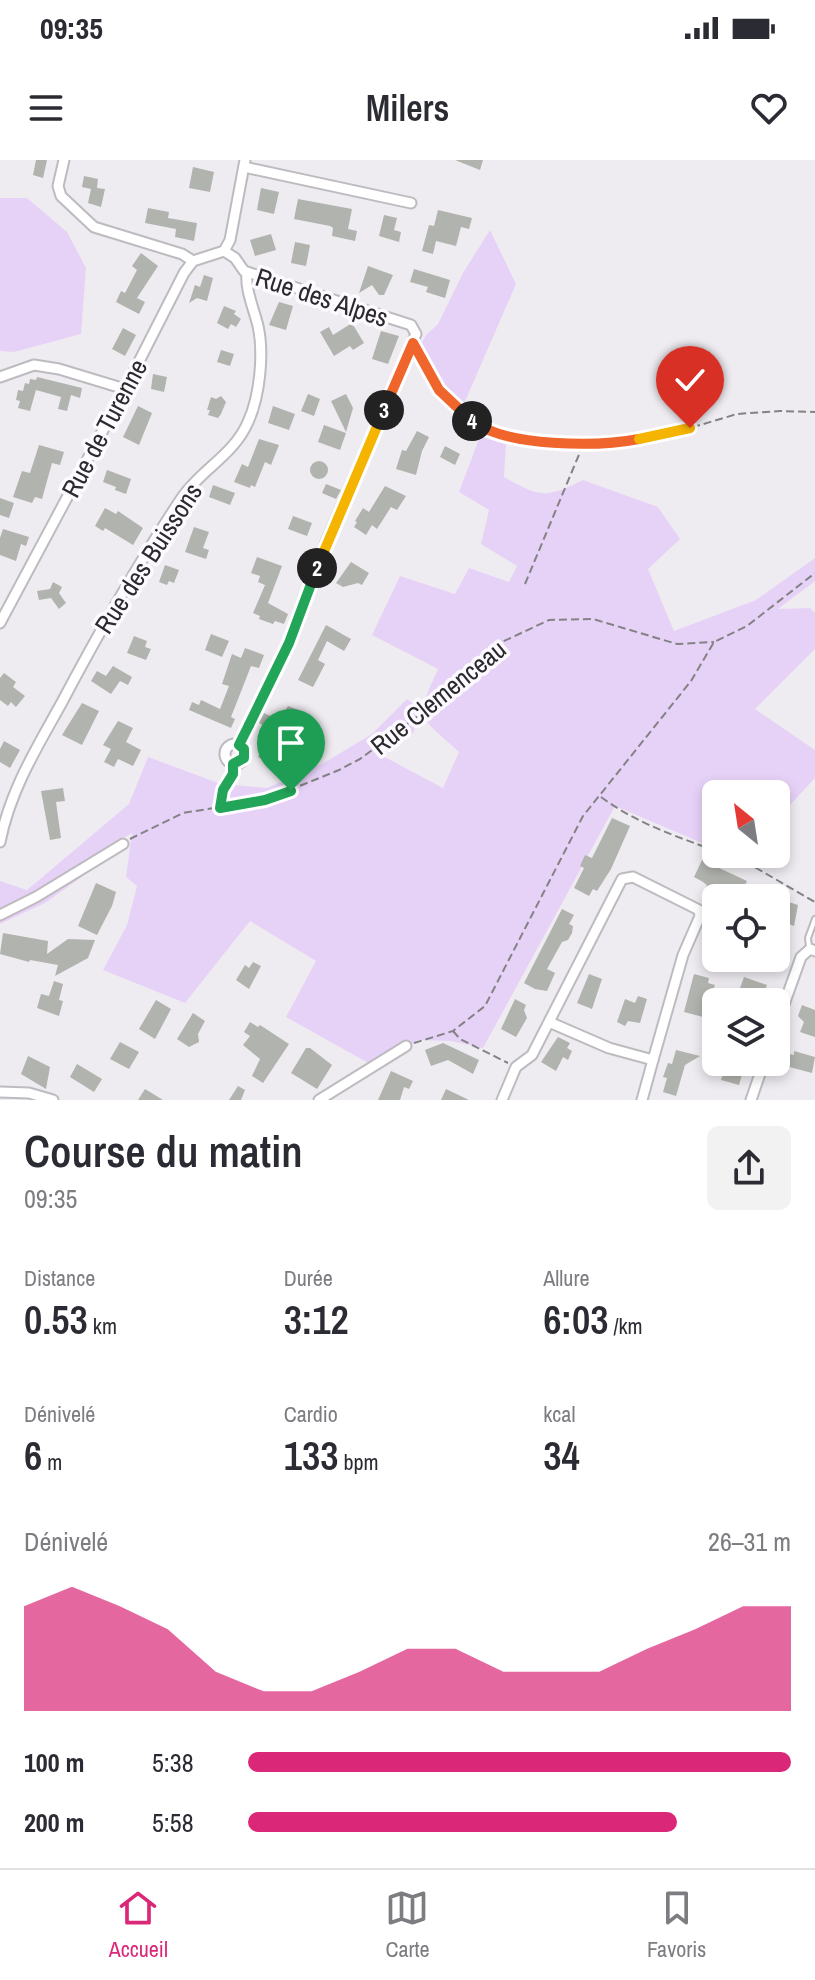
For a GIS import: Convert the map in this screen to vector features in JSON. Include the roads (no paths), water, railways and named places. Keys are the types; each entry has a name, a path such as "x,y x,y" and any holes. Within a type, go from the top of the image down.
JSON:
{"street":[{"path":"64,160 58,186 61,196 94,227 182,254 193,261 224,251 230,240 244,163 411,203"},
{"name":"Rue des Alpes","path":"224,251 247,272 411,325 416,334 326,542 289,643 239,745"},
{"name":"Rue de Turenne","path":"0,623 5,601 125,389 193,261"},
{"name":"Rue des Buissons","path":"0,842 6,811 21,775 106,619 185,493 228,453 248,423 254,405 260,347 247,272"},
{"path":"0,377 34,365 59,369 125,389"},
{"path":"232,744 239,745 244,749 242,761 233,764 227,761 225,751 232,744"},
{"path":"0,915 36,897 123,844"},
{"path":"502,1100 516,1067 532,1055 622,879 633,877 699,910 700,916 683,955 642,1100"},
{"path":"790,988 801,957 812,950"},
{"path":"549,1022 609,1048 653,1060"},
{"path":"319,1100 406,1046"},
{"path":"751,1100 759,1076"},
{"path":"0,1092 29,1093 53,1100"}],"lane":[{"path":"812,950 808,938 815,919"}]}
